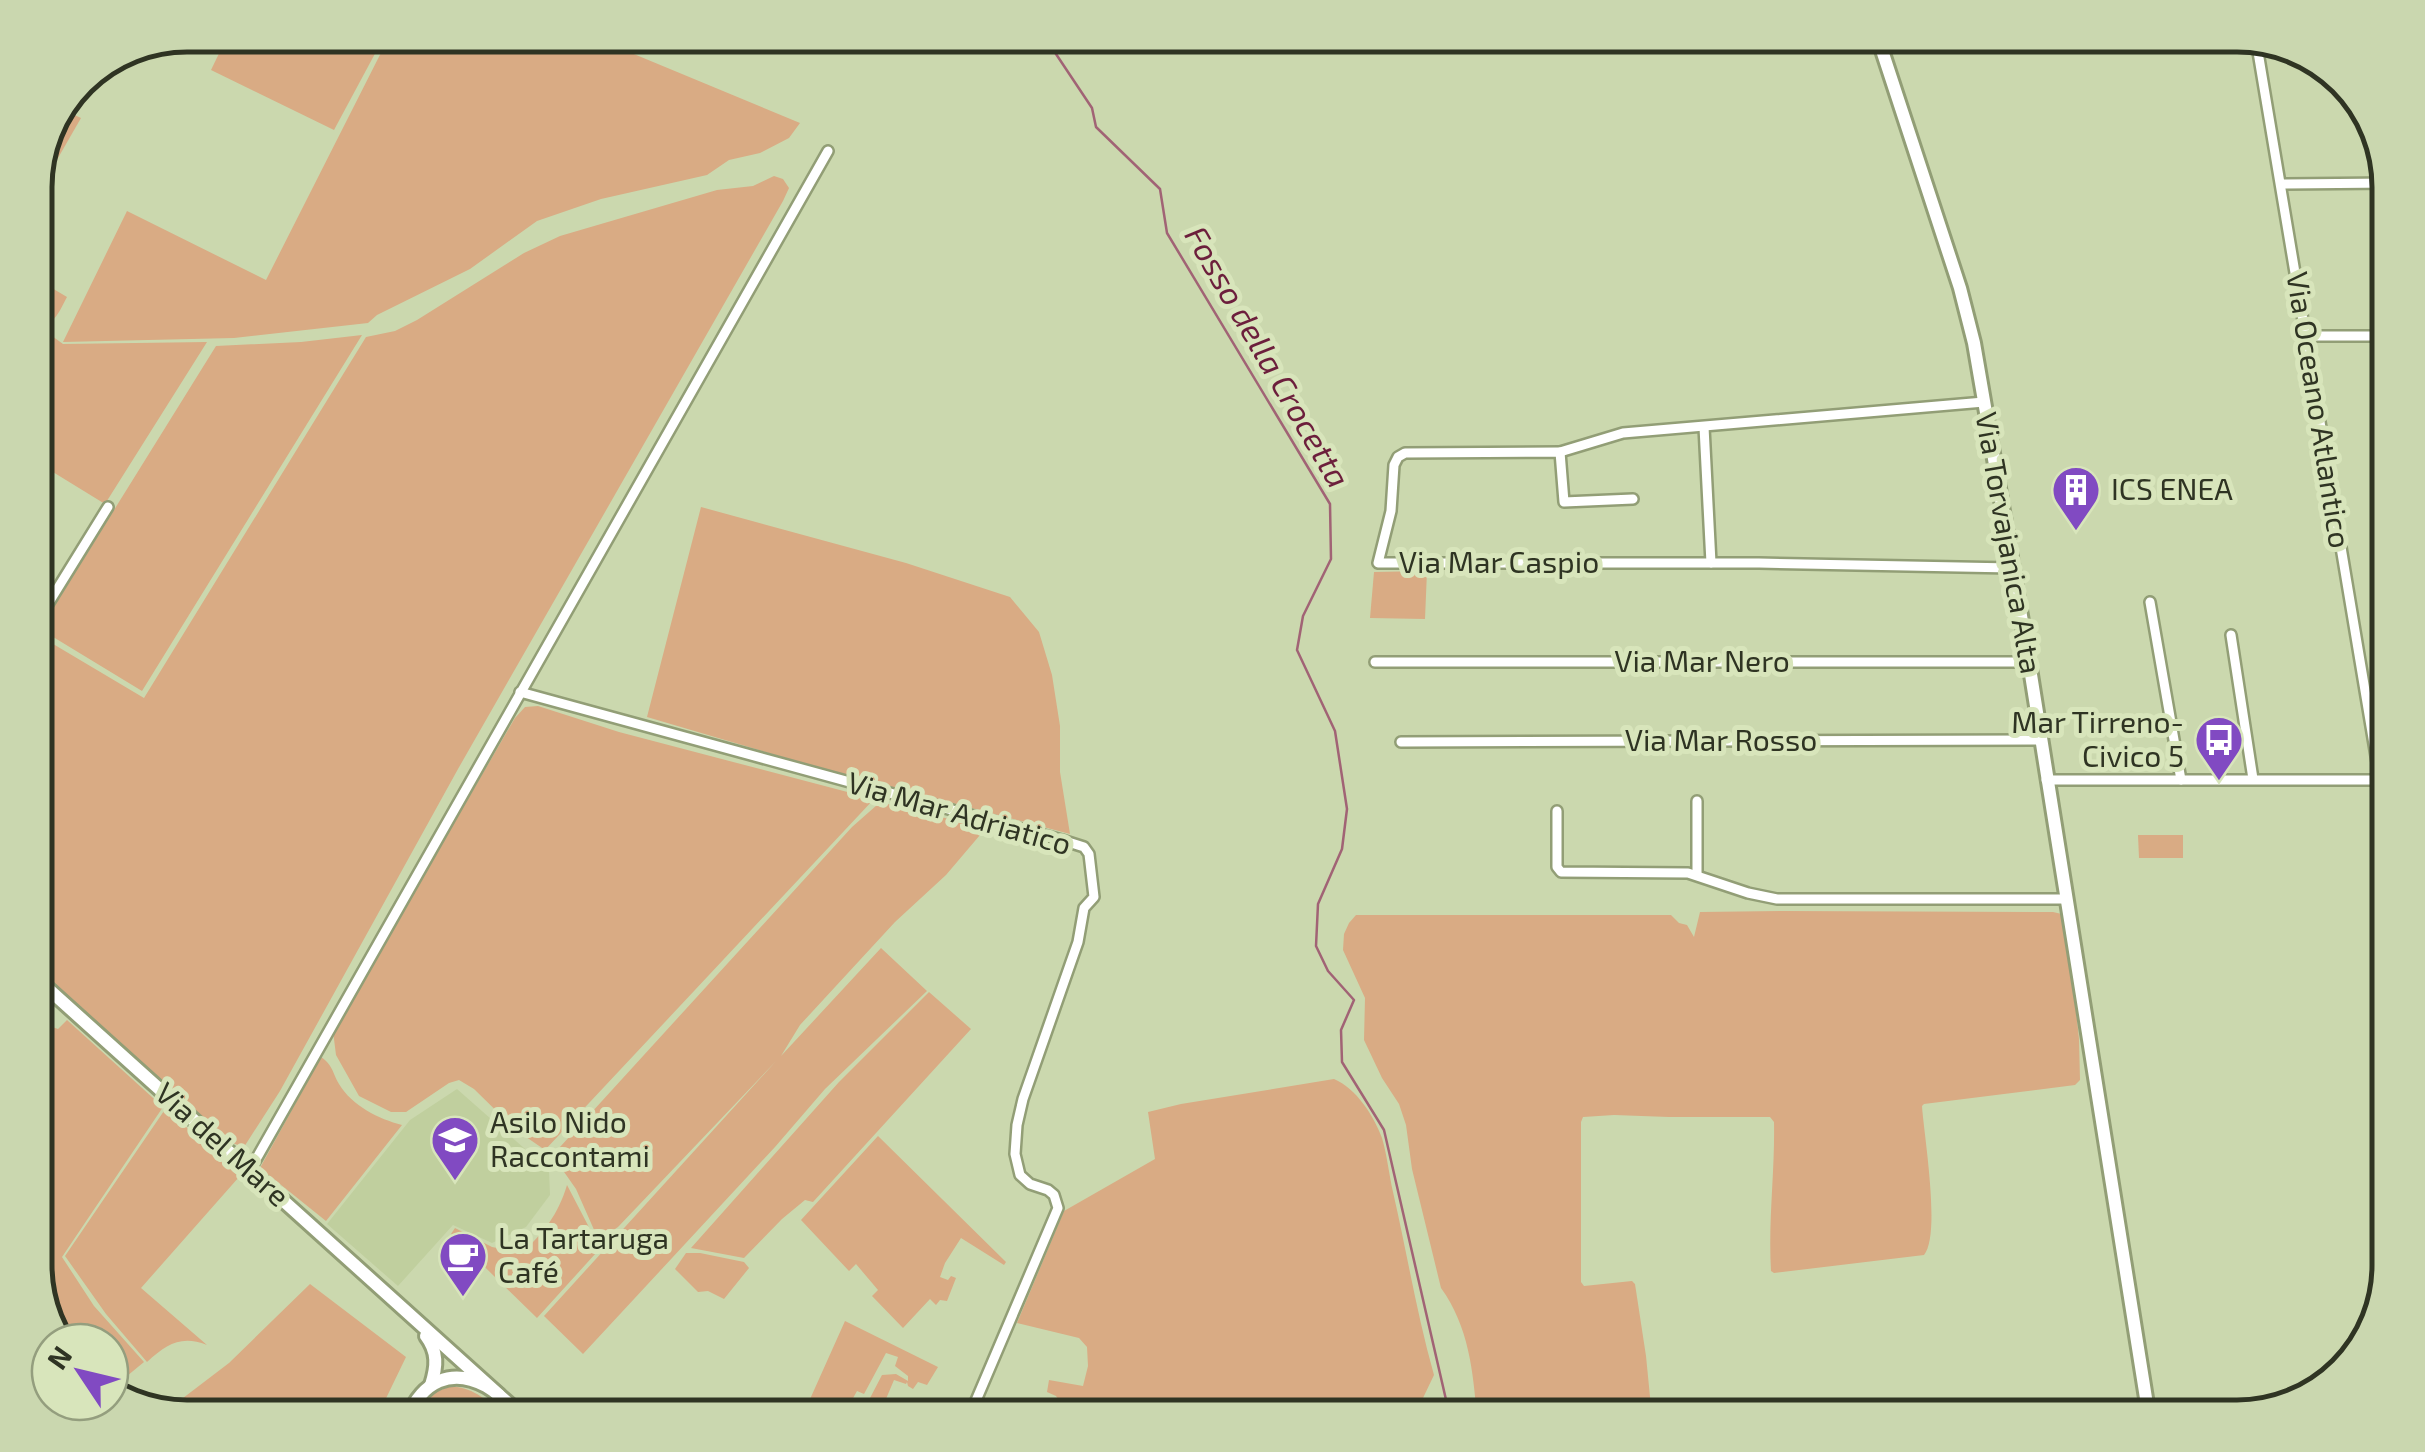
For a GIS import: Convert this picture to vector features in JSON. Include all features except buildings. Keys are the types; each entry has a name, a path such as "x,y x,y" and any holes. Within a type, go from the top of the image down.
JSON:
{"street":[{"name":"Via Torvajanica Alta","path":"1882,52 1960,288 1974,343 2146,1400"},
{"name":"Via Oceano Atlantico","path":"2259,55 2372,708"},
{"path":"250,1170 828,151"},
{"path":"2281,184 2372,183"},
{"path":"2305,336 2372,336"},
{"path":"1560,452 1623,433 1984,402"},
{"path":"1704,426 1711,563"},
{"name":"Via Mar Caspio","path":"1633,499 1564,502 1560,452 1404,453 1394,466 1391,511 1378,562 2012,568"},
{"path":"53,596 108,507"},
{"path":"2150,602 2180,780"},
{"path":"2231,635 2252,779"},
{"name":"Via Mar Nero","path":"1375,662 2028,662"},
{"name":"Via Mar Adriatico","path":"520,692 1062,840 1084,848 1089,854 1094,897 1084,908 1078,942 1021,1106 1016,1138 1020,1175 1054,1194 1058,1208 976,1400"},
{"name":"Via Mar Rosso","path":"1401,742 2040,740"},
{"path":"2046,780 2372,780"},
{"path":"1696,875 1697,802"},
{"path":"1558,811 1560,872 1682,872 1748,894 1778,899 2064,899"},
{"name":"Via del Mare","path":"53,993 504,1400"},
{"name":"Via del Mare","path":"409,1314 435,1353 431,1385"},
{"name":"Via del Mare","path":"431,1385 464,1379 499,1395"},
{"path":"416,1400 431,1385"}],"shaded area":[{"path":"220,52 376,52 334,130 211,70"},
{"path":"381,52 629,52 800,123 789,138 760,153 729,160 707,175 601,199 537,221 470,269 368,323 234,338 63,342 127,211 266,280"},
{"path":"74,115 81,118 55,163 66,128"},
{"path":"774,176 783,179 789,188 458,769 280,1091 244,1147 232,1143 53,982 53,644 144,698 366,337 395,331 417,320 524,253 560,236 717,190 753,186"},
{"path":"53,289 67,297 53,320"},
{"path":"362,335 142,691 53,637 53,608 216,346"},
{"path":"53,337 63,344 207,342 105,504 53,472"},
{"path":"701,507 906,563 1010,597 1039,632 1052,675 1070,834 830,771 647,717"},
{"path":"1427,571 1425,619 1370,618 1374,572"},
{"path":"538,706 619,732 874,799 545,1150 459,1080 406,1112 391,1112 359,1096 336,1055 333,1031 515,718 525,707"},
{"path":"891,804 976,826 980,835 800,1025 781,1056 881,948 927,991 825,1089 583,1354 544,1316 777,1060 609,1233 595,1232 576,1189 555,1159 560,1147 852,827 877,805"},
{"path":"2138,835 2183,835 2183,858 2139,858"},
{"path":"1700,912 2066,915 2080,1080 2075,1085 1922,1106 1931,1207 1929,1244 1924,1255 1774,1273 1770,1252 1774,1122 1770,1117 1583,1117 1581,1282 1584,1286 1632,1281 1635,1284 1650,1400 1476,1400 1468,1350 1458,1318 1441,1288 1412,1169 1406,1125 1399,1104 1364,1040 1365,998 1343,950 1349,923 1356,915 1671,915 1687,925 1694,937"},
{"path":"929,992 971,1029 813,1202 805,1200 744,1258 691,1248 839,1082"},
{"path":"67,1020 163,1107 62,1257 108,1322 65,1322 55,1291 53,1027 58,1029"},
{"path":"321,1057 351,1099 375,1115 402,1125 326,1221 260,1168"},
{"path":"1334,1079 1363,1104 1382,1138 1434,1375 1423,1398 1059,1400 1047,1392 1049,1380 1083,1386 1088,1366 1087,1347 1079,1338 1017,1323 1064,1211 1155,1159 1148,1112"},
{"name":"Asilo Nido Raccontami","path":"457,1089 549,1170 550,1195 526,1227 492,1243 453,1225 398,1286 327,1224 410,1120"},
{"path":"166,1108 239,1177 141,1288 207,1345 175,1343 147,1362 130,1342 130,1322 113,1322 65,1256"},
{"path":"878,1136 1006,1262 1004,1265 961,1238 940,1277 956,1278 947,1301 940,1300 936,1305 930,1299 903,1328 872,1296 878,1290 856,1264 849,1271 801,1220"},
{"path":"567,1185 592,1233 606,1242 537,1318 451,1234 455,1228 492,1247 522,1253 549,1222"},
{"path":"686,1253 744,1262 749,1268 724,1299 708,1291 698,1292 675,1269"},
{"path":"310,1284 406,1357 385,1400 181,1399 229,1363"},
{"path":"845,1321 938,1367 927,1385 918,1382 913,1389 907,1382 894,1380 886,1400 869,1400 882,1375 896,1374 908,1381 908,1376 895,1366 898,1357 886,1353 864,1394 857,1391 852,1400 810,1400"},
{"path":"130,1346 144,1362 130,1374"},
{"path":"451,1386 484,1400 425,1400"}],"waterway":[{"name":"Fosso della Crocetta","path":"1055,52 1092,108 1096,127 1160,189 1167,233 1330,504 1331,559 1303,616 1297,650 1335,731 1347,809 1342,849 1318,904 1316,946 1328,971 1354,1000 1341,1030 1342,1062 1384,1130 1446,1400"}],"place":[{"name":"ICS ENEA","path":"2076,532"},
{"name":"Mar Tirreno- Civico 5","path":"2219,782"},
{"name":"Asilo Nido Raccontami","path":"455,1182"},
{"name":"La Tartaruga Café","path":"463,1298"}]}
